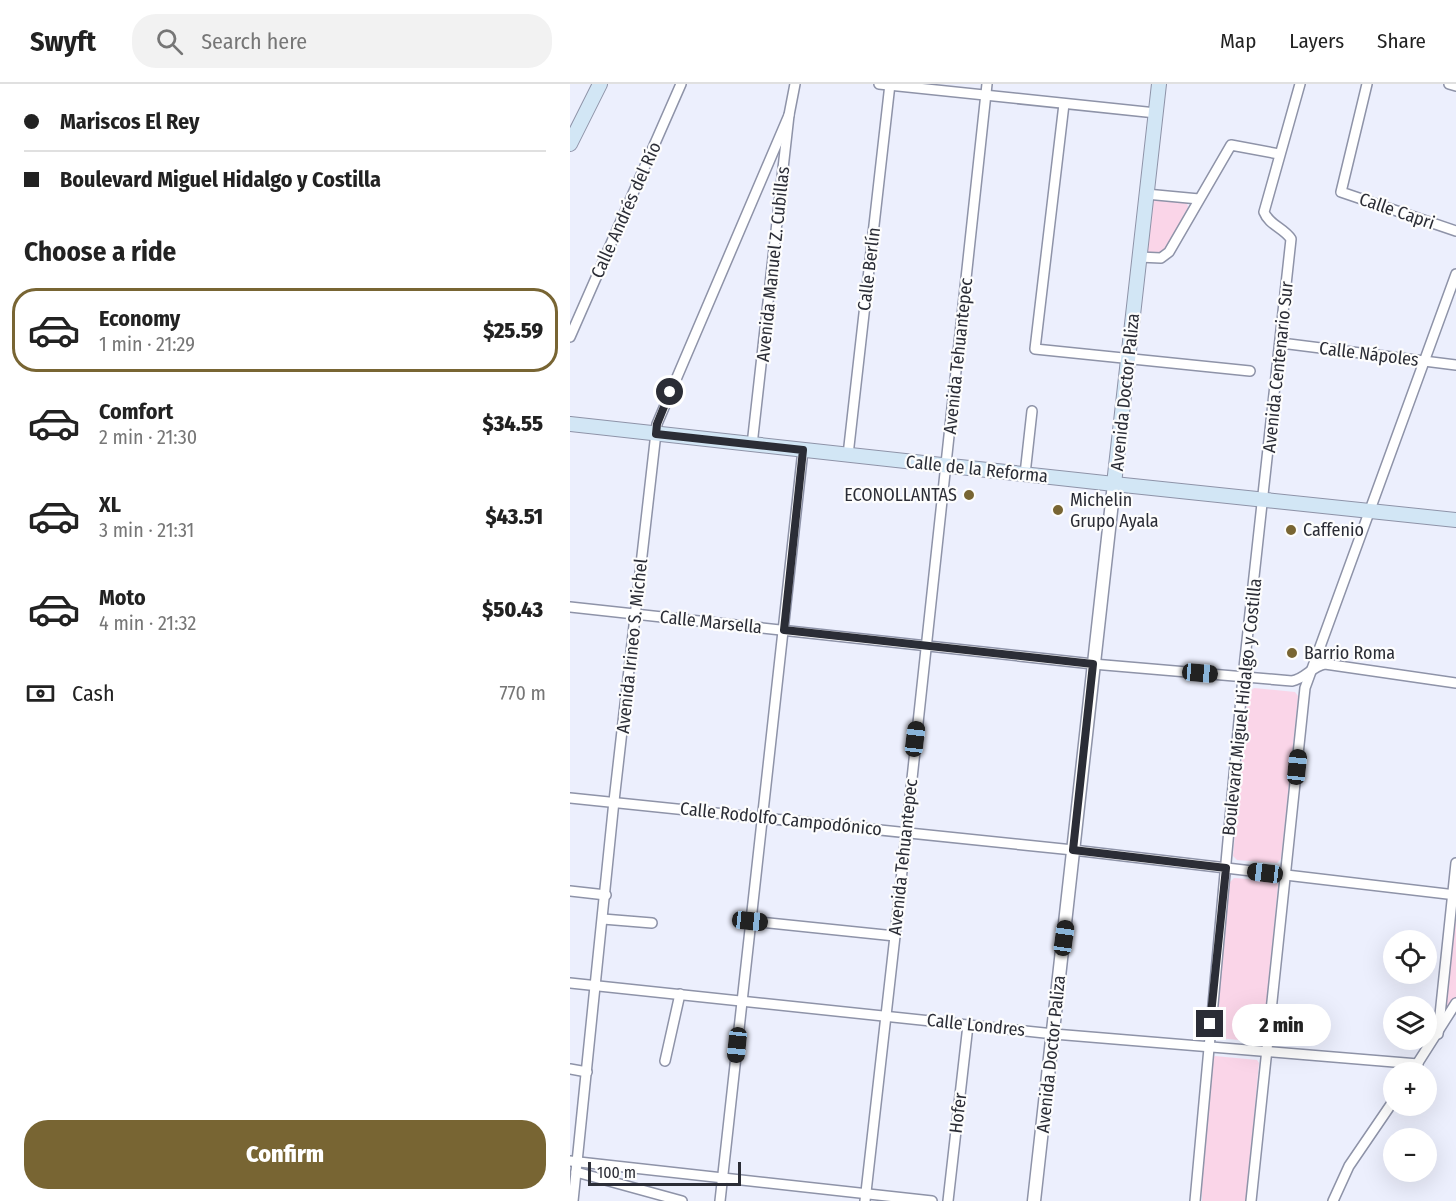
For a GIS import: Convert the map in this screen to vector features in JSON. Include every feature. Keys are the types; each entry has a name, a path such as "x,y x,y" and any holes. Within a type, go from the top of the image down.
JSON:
{"main road":[{"path":"570,144 600,84"},
{"name":"Avenida Doctor Paliza","path":"1114,484 1159,84"},
{"name":"Calle de la Reforma","path":"570,424 1456,520"}],"street":[{"name":"Calle Andrés del Río","path":"570,337 681,84"},
{"name":"Avenida Manuel Z. Cubillas","path":"752,445 789,116 795,84"},
{"path":"879,84 1156,113"},
{"name":"Avenida Tehuantepec","path":"865,1197 896,936 905,833 987,84"},
{"path":"1139,257 1156,259 1165,256 1231,145 1279,154 1300,84"},
{"name":"Calle Capri","path":"1367,84 1341,192 1456,231"},
{"path":"1449,84 1456,86"},
{"name":"Calle Berlín","path":"848,455 890,85"},
{"path":"1064,104 1035,349 1250,371"},
{"name":"Avenida Irineo S. Michel","path":"573,1201 574,1165 587,1072 614,801 656,434 661,413 789,116"},
{"name":"Avenida Centenario Sur","path":"1263,499 1292,239 1268,219 1264,212 1279,154"},
{"path":"1146,194 1199,199"},
{"path":"1251,1201 1305,688 1456,274"},
{"name":"Calle Nápoles","path":"1281,343 1456,364"},
{"path":"1025,474 1032,411"},
{"path":"720,1201 803,450"},
{"name":"Avenida Doctor Paliza","path":"1034,1201 1114,484"},
{"name":"Boulevard Miguel Hidalgo y Costilla","path":"1195,1201 1243,677 1263,499"},
{"name":"Calle Marsella","path":"570,607 1093,664 1243,677 1299,680 1313,669 1325,664 1456,683"},
{"name":"Calle Rodolfo Campodónico","path":"570,798 1073,850 1455,895"},
{"path":"1438,1034 1455,895 1456,863"},
{"path":"570,891 606,895"},
{"path":"603,919 652,923"},
{"path":"750,921 896,936"},
{"name":"Calle Londres","path":"570,983 1054,1034 1396,1062"},
{"path":"665,1060 680,994"},
{"path":"1419,1062 1456,1003"},
{"name":"Hofer","path":"948,1201 968,1024"},
{"path":"570,1069 587,1072"},
{"path":"1333,1201 1348,1166 1383,1116"},
{"path":"574,1165 723,1179 865,1197 932,1201"},
{"path":"574,1165 682,1201"}],"shaded area":[{"path":"1154,198 1184,202 1188,207 1165,250 1159,255 1147,254"},
{"path":"1254,688 1295,692 1298,696 1281,859 1277,863 1237,860 1233,856 1248,693"},
{"path":"1234,878 1275,881 1278,885 1263,1039 1260,1042 1218,1038 1215,1035 1230,882"},
{"path":"1453,909 1456,909 1456,998 1443,1019"},
{"path":"1215,1056 1257,1060 1259,1063 1246,1201 1202,1201 1202,1159 1212,1059"}],"place":[{"name":"ECONOLLANTAS","path":"969,495"},
{"name":"Michelin Grupo Ayala","path":"1058,510"},
{"name":"Caffenio","path":"1291,530"},
{"name":"Barrio Roma","path":"1292,653"}],"route":[{"path":"670,392 657,424 656,434 803,450 784,630 1093,664 1073,850 1226,868 1210,1024"}]}
